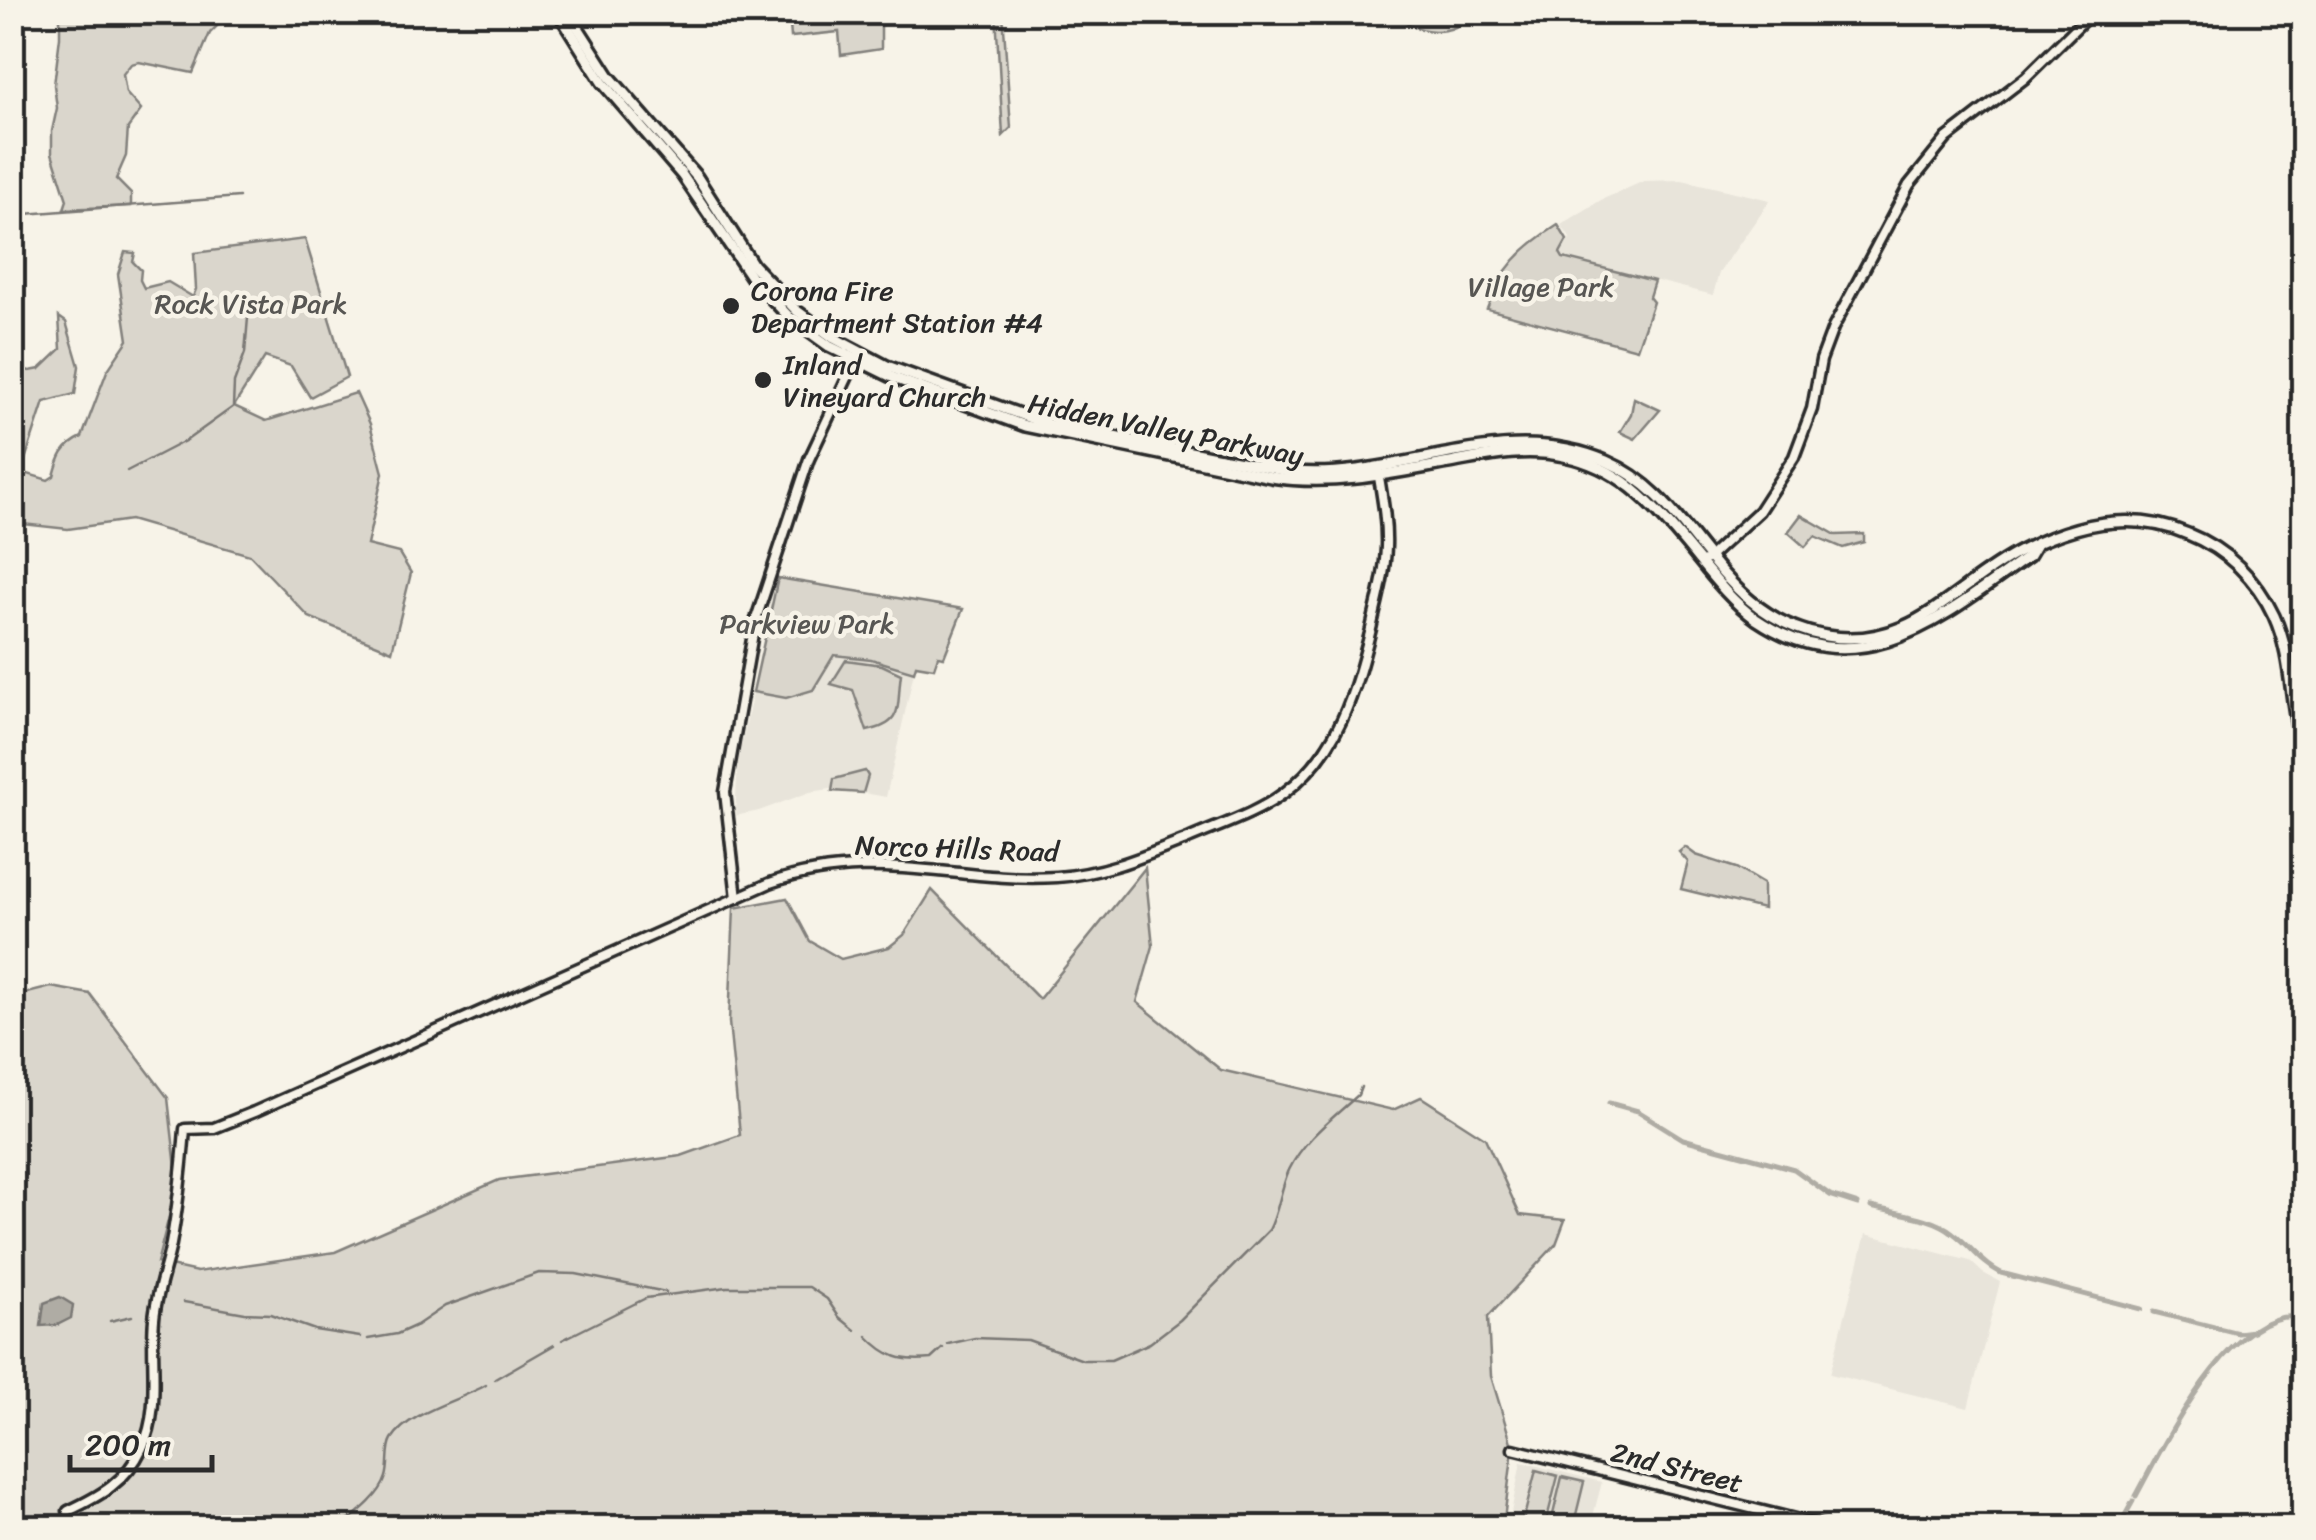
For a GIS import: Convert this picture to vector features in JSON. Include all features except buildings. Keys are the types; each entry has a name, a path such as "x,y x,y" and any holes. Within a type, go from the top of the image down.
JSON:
{"main road":[{"path":"558,12 602,82 682,175 752,278 790,318 857,357"},
{"path":"568,12 609,76 697,177 760,274 796,310 857,357"},
{"name":"Hidden Valley Parkway","path":"857,357 1012,414 1087,432 1293,472 1378,472"},
{"name":"Hidden Valley Parkway","path":"857,357 973,408 1047,433 1288,480 1325,482 1509,453 1568,456 1599,466 1651,503 1736,602 1756,619 1807,640 1850,646 1876,644 1916,632 2029,556 2035,546 2087,525 2131,521 2184,532 2218,550 2245,573 2274,617 2286,654 2304,756"},
{"path":"956,393 974,404 973,408"},
{"path":"1012,414 1042,426 1047,433 1087,432"}],"street":[{"path":"1705,562 1759,512 1794,457 1812,409 1821,360 1833,328 1909,185 1948,138 2026,78 2092,12"},
{"path":"738,898 725,792 755,622 807,462 857,357"},
{"name":"Norco Hills Road","path":"68,1511 99,1497 119,1482 148,1435 154,1317 174,1228 184,1129 214,1128 802,872 854,865 1040,878 1098,872 1248,814 1284,793 1310,770 1332,741 1356,690 1385,561 1385,518 1378,472"},
{"name":"2nd Street","path":"1513,1449 1831,1528"}],"shaded area":[{"path":"1682,180 1770,200 1719,273 1713,295 1560,254 1570,238 1561,225 1601,200 1644,181"},
{"path":"833,655 871,659 914,672 886,797 837,788 810,792 735,816 738,760 753,692 786,698"},
{"path":"1866,1234 1970,1261 2000,1282 1968,1408 1830,1374"},
{"path":"60,1297 73,1305 71,1318 57,1325 41,1326 44,1303"},
{"path":"1521,1462 1602,1482 1590,1527 1508,1528"}],"green space":[{"path":"60,13 230,13 210,33 193,73 139,62 131,64 123,74 126,93 141,110 128,128 126,156 116,179 131,194 131,206 64,209 67,200 52,153"},
{"path":"789,13 881,13 881,49 841,55 839,32 791,37"},
{"path":"996,13 1003,13 1011,128 1003,136"},
{"path":"1396,13 1472,13 1456,27 1435,31 1414,26"},
{"path":"1586,13 1692,13 1636,21"},
{"name":"Village Park","path":"1558,225 1567,240 1560,253 1563,258 1654,281 1649,297 1653,302 1637,349 1487,309 1514,260"},
{"name":"Rock Vista Park","path":"305,239 347,377 310,397 291,366 265,357 234,406 266,421 356,393 370,424 383,473 367,545 399,553 411,573 392,651 309,617 250,555 130,520 68,529 13,523 13,367 40,369 61,349 59,317 66,322 79,366 75,394 44,402 21,472 48,480 54,476 66,448 82,437 107,371 128,340 118,274 125,252 135,253 133,262 141,270 144,288 168,282 193,297 194,253"},
{"path":"1634,398 1660,410 1635,439 1620,432 1631,414"},
{"path":"1801,515 1836,535 1864,534 1864,542 1843,548 1815,536 1805,547 1788,532"},
{"name":"Parkview Park","path":"778,578 963,609 944,657 938,656 934,668 916,665 914,672 871,659 834,655 813,690 786,698 753,692"},
{"path":"846,660 882,665 901,674 898,705 888,724 867,731 853,690 831,684"},
{"path":"865,771 868,776 863,793 832,791 834,779"},
{"path":"1685,847 1763,884 1763,909 1681,889 1688,862 1679,852"},
{"path":"1145,868 1153,946 1137,1002 1221,1070 1393,1110 1421,1097 1485,1138 1520,1215 1565,1220 1556,1244 1488,1317 1491,1376 1513,1449 1503,1527 13,1527 12,997 51,987 90,994 168,1098 176,1168 173,1201 157,1263 197,1272 335,1252 499,1180 681,1156 740,1135 729,1022 734,908 787,898 810,941 841,959 889,947 904,935 932,890 1039,999"},
{"path":"1536,1470 1558,1476 1545,1526 1523,1521"},
{"path":"1562,1477 1584,1482 1573,1527 1550,1527"}],"waterway":[{"path":"12,215 239,197"},
{"path":"127,471 187,440 233,407 234,383 245,353 249,306"},
{"path":"948,1344 975,1338 1028,1340 1083,1360 1111,1360 1150,1343 1180,1320 1269,1230 1295,1159 1358,1095 1361,1087"},
{"path":"1609,1103 1638,1111 1683,1139 1794,1169 1830,1195 1858,1204"},
{"path":"1871,1207 1945,1227 2001,1273 2141,1309"},
{"path":"368,1339 397,1334 445,1306 539,1273 576,1274 666,1292"},
{"path":"562,1340 646,1298 727,1287 809,1287 827,1299 839,1317 855,1330"},
{"path":"184,1302 270,1314 315,1330 360,1337"},
{"path":"2154,1312 2238,1333 2253,1331"},
{"path":"110,1321 132,1316"},
{"path":"2136,1496 2182,1413 2227,1353 2251,1331 2277,1319 2304,1318"},
{"path":"867,1336 881,1349 903,1359 931,1359 943,1348"},
{"path":"495,1379 554,1345"},
{"path":"339,1528 383,1484 390,1443 400,1430 422,1414 486,1385"},
{"path":"2118,1528 2133,1501"}],"place":[{"name":"Corona Fire Department Station #4","path":"731,306"},
{"name":"Inland Vineyard Church","path":"763,380"}]}
